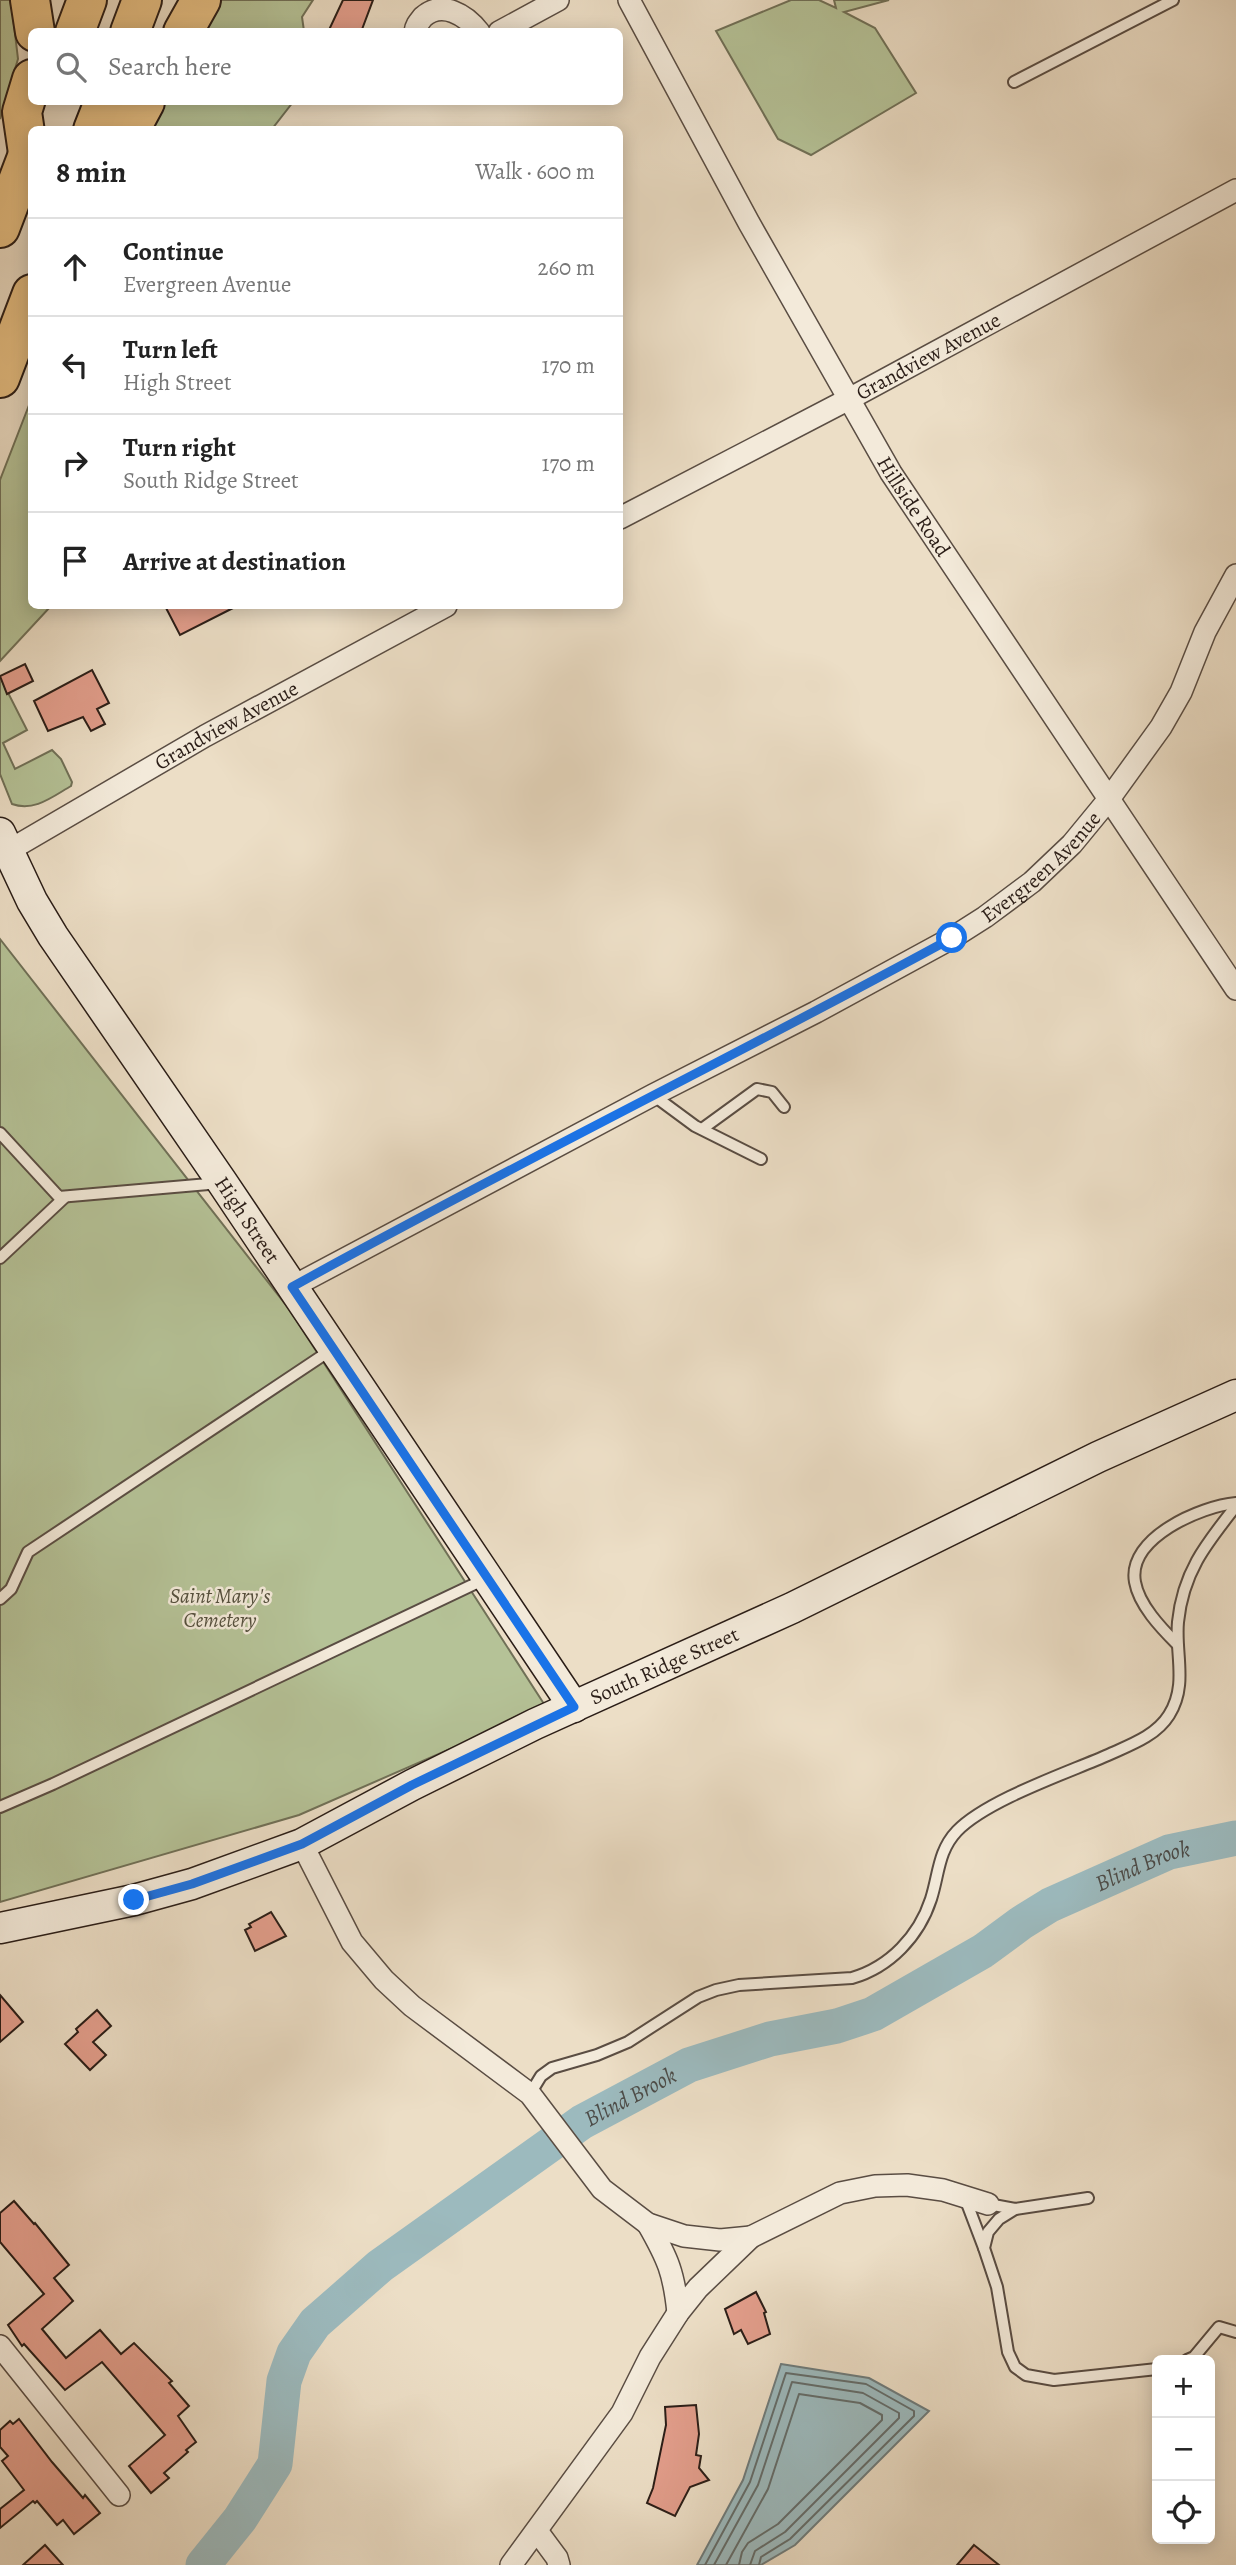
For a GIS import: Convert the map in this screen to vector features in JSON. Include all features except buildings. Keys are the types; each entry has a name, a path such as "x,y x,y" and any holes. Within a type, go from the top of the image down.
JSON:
{"highway":[{"path":"30,0 34,28"},
{"path":"76,28 87,0"},
{"path":"132,28 142,0"},
{"path":"185,28 201,0"},
{"path":"28,92 22,112 28,130"},
{"path":"38,126 47,105"},
{"path":"95,126 103,105"},
{"path":"132,126 143,105"},
{"path":"0,228 28,153"},
{"path":"0,378 28,304"},
{"path":"0,386 28,331"}],"street":[{"path":"506,28 558,0"},
{"name":"Hillside Road","path":"629,0 749,223 891,473 1236,989"},
{"path":"416,28 428,12 440,7 455,9 468,17 476,28"},
{"name":"Grandview Avenue","path":"623,515 849,399 1236,190"},
{"name":"Evergreen Avenue","path":"292,1287 952,938 1032,882 1072,844 1109,799 1161,727 1181,692 1205,632 1236,575"},
{"name":"Grandview Avenue","path":"4,842 440,609"},
{"name":"High Street","path":"4,842 32,901 53,936 222,1182 574,1707"},
{"name":"South Ridge Street","path":"0,1928 134,1900 192,1884 302,1844 412,1785 574,1707 780,1614 1098,1457 1236,1395"},
{"path":"302,1844 352,1942 384,1980 412,2006 530,2094 602,2189 648,2224 684,2236 720,2240 751,2237"},
{"path":"510,2565 622,2413 650,2357 678,2313 698,2288 751,2237 840,2193 875,2186 907,2185 943,2190 988,2204"},
{"path":"648,2224 664,2251 674,2278 678,2313"},
{"path":"0,2346 119,2495"},
{"path":"537,2531 557,2558 559,2565"}],"lane":[{"path":"1014,82 1173,0"},
{"path":"702,1129 757,1089 772,1092 784,1107"},
{"path":"653,1095 702,1129 761,1159"},
{"path":"0,1133 59,1197 222,1182"},
{"path":"0,1258 65,1196"},
{"path":"0,1599 11,1589 28,1552 333,1349"},
{"path":"1177,1644 1137,1591 1134,1570 1137,1558 1163,1531 1223,1504 1236,1504"},
{"path":"530,2094 541,2076 552,2068 628,2042 698,1997 739,1985 836,1980 869,1973 901,1949 914,1933 931,1900 941,1854 967,1821 998,1803 1128,1746 1160,1726 1172,1709 1180,1687 1177,1644 1181,1601 1191,1569 1236,1504"},
{"path":"0,1807 487,1578"},
{"path":"965,2197 997,2287 1008,2352 1015,2367 1026,2375 1054,2380 1152,2370"},
{"path":"988,2204 1016,2209 1088,2198"},
{"path":"984,2248 988,2232 999,2219 1016,2209"},
{"path":"1196,2355 1219,2327 1236,2332"}],"green space":[{"path":"0,0 11,0 18,59 0,119"},
{"path":"217,0 313,0 302,17 304,28 202,28"},
{"path":"791,0 819,0 836,8 834,0 889,0 844,12 875,28 916,93 811,155 778,139 716,31"},
{"path":"159,105 291,105 274,126 148,126"},
{"path":"28,408 28,609 48,609 0,661 0,480"},
{"path":"0,677 27,730 3,743 15,769 52,750 61,759 72,782 71,786 35,805 12,804 0,774"},
{"name":"Saint Mary's Cemetery","path":"0,939 289,1309 546,1707 299,1815 0,1902"}],"water":[{"path":"781,2364 869,2378 929,2411 795,2545 761,2565 697,2565 743,2480"}],"waterway":[{"name":"Blind Brook","path":"203,2565 240,2519 275,2464 284,2381 294,2353 315,2323 380,2266 582,2122 689,2065 770,2039 837,2026 873,2014 983,1951 1050,1905 1169,1852 1236,1838"}],"route":[{"path":"134,1900 192,1884 302,1844 412,1785 574,1707 292,1287 952,938"}]}
